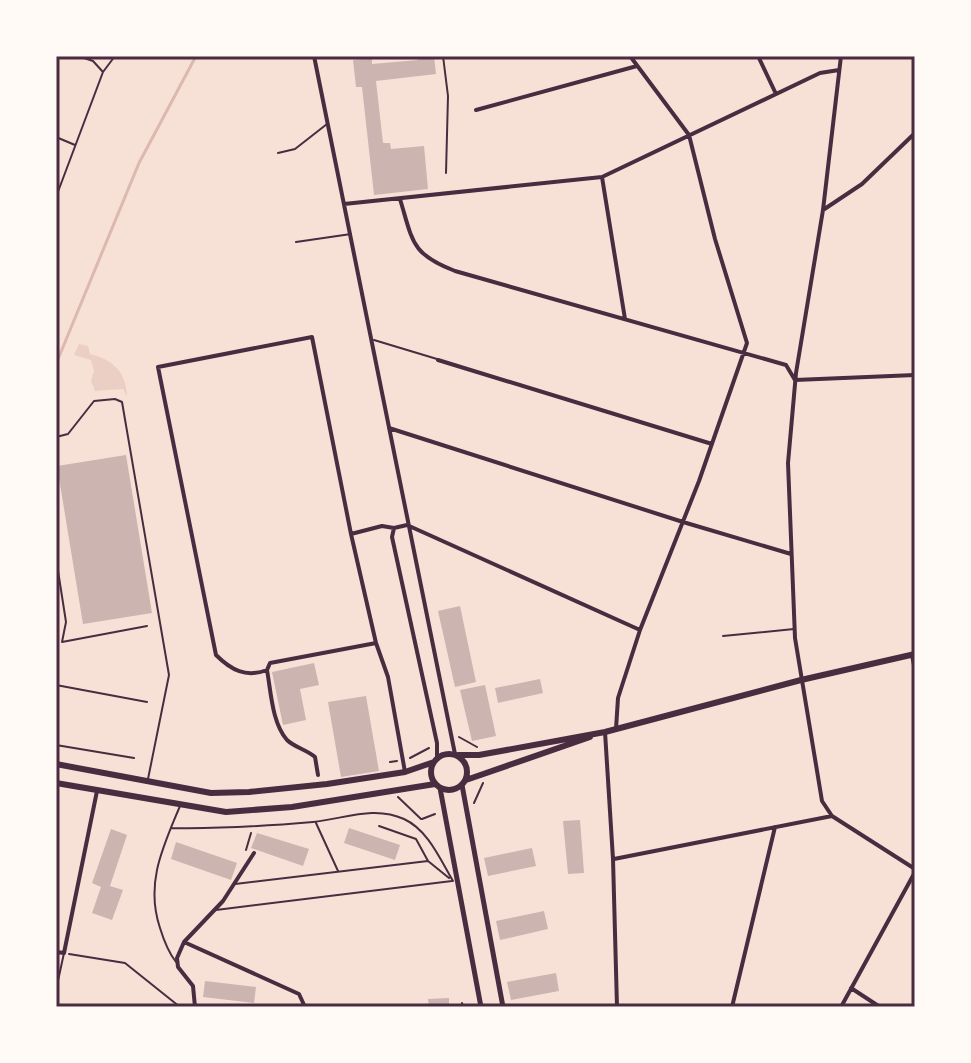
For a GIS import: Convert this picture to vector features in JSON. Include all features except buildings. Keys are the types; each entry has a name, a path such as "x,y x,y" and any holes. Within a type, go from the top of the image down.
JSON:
{"main road":[{"path":"56,764 211,793 327,784 405,772 447,753 479,755 605,732 801,680 914,654"},
{"path":"56,783 226,812 254,811 394,789 438,786 452,790 482,774 534,759 605,732"},
{"path":"456,755 468,769 464,782"},
{"path":"435,760 431,773 438,786"}],"street":[{"path":"616,729 618,698 640,630 683,522 747,343 715,239 689,135 630,56"},
{"path":"758,56 776,94"},
{"path":"841,56 823,210 795,380 788,463 795,629 822,801 832,816 915,870 841,1007"},
{"path":"316,57 407,525 456,755"},
{"path":"476,110 637,66"},
{"path":"344,204 602,177 820,73 839,70"},
{"path":"823,210 862,184 915,133"},
{"path":"602,177 625,319"},
{"path":"400,199 411,236 423,256 432,262 786,365 795,380"},
{"path":"267,670 257,674 238,673 216,655 158,367 312,337 351,534 376,643 388,677 405,772"},
{"path":"438,360 712,444"},
{"path":"795,380 915,375"},
{"path":"389,428 791,554"},
{"path":"351,534 382,526 394,528 407,525 640,630"},
{"path":"394,528 392,537 437,743 435,760"},
{"path":"318,775 315,757 306,749 289,743 279,728 267,670 270,663 376,643"},
{"path":"914,654 915,670"},
{"path":"605,732 613,859 617,1007"},
{"path":"464,782 503,1007"},
{"path":"438,786 481,1007"},
{"path":"56,952 64,953 97,791"},
{"path":"613,859 832,816"},
{"path":"732,1007 775,827"},
{"path":"195,1007 192,984 177,963 184,942 215,911 254,853"},
{"path":"184,942 299,994 305,1007"},
{"path":"851,988 880,1007"}],"lane":[{"path":"78,56 93,61 103,72"},
{"path":"56,197 103,72 115,56"},
{"path":"443,56 448,96 446,173"},
{"path":"278,153 295,149 329,123"},
{"path":"56,137 76,145"},
{"path":"296,242 351,234"},
{"path":"372,339 438,360"},
{"path":"56,437 68,434 94,401 115,399 122,402 169,675 147,781"},
{"path":"56,558 66,622 62,642 147,626"},
{"path":"723,636 795,629"},
{"path":"56,685 147,702"},
{"path":"56,745 134,758"},
{"path":"177,963 164,942 153,896 156,864 180,805"},
{"path":"171,828 315,822 379,811 410,823 427,839 455,881"},
{"path":"315,822 338,872"},
{"path":"379,826 416,839 428,861 455,881"},
{"path":"233,884 428,861"},
{"path":"215,911 455,881"},
{"path":"56,990 64,953"}],"path":[{"path":"453,740 460,736 478,747 479,755"},
{"path":"409,759 437,743"},
{"path":"390,762 398,761"},
{"path":"466,807 472,806 483,782 482,774"},
{"path":"394,789 401,801 421,819"},
{"path":"410,823 445,811"},
{"path":"253,826 246,851 254,853"},
{"path":"64,953 125,963 180,1007"}],"shaded area":[{"path":"79,344 88,346 90,354 117,368 127,397 123,389 95,391 91,381 94,371 91,360 74,355"}],"waterway":[{"path":"56,364 139,163 196,56"}]}
